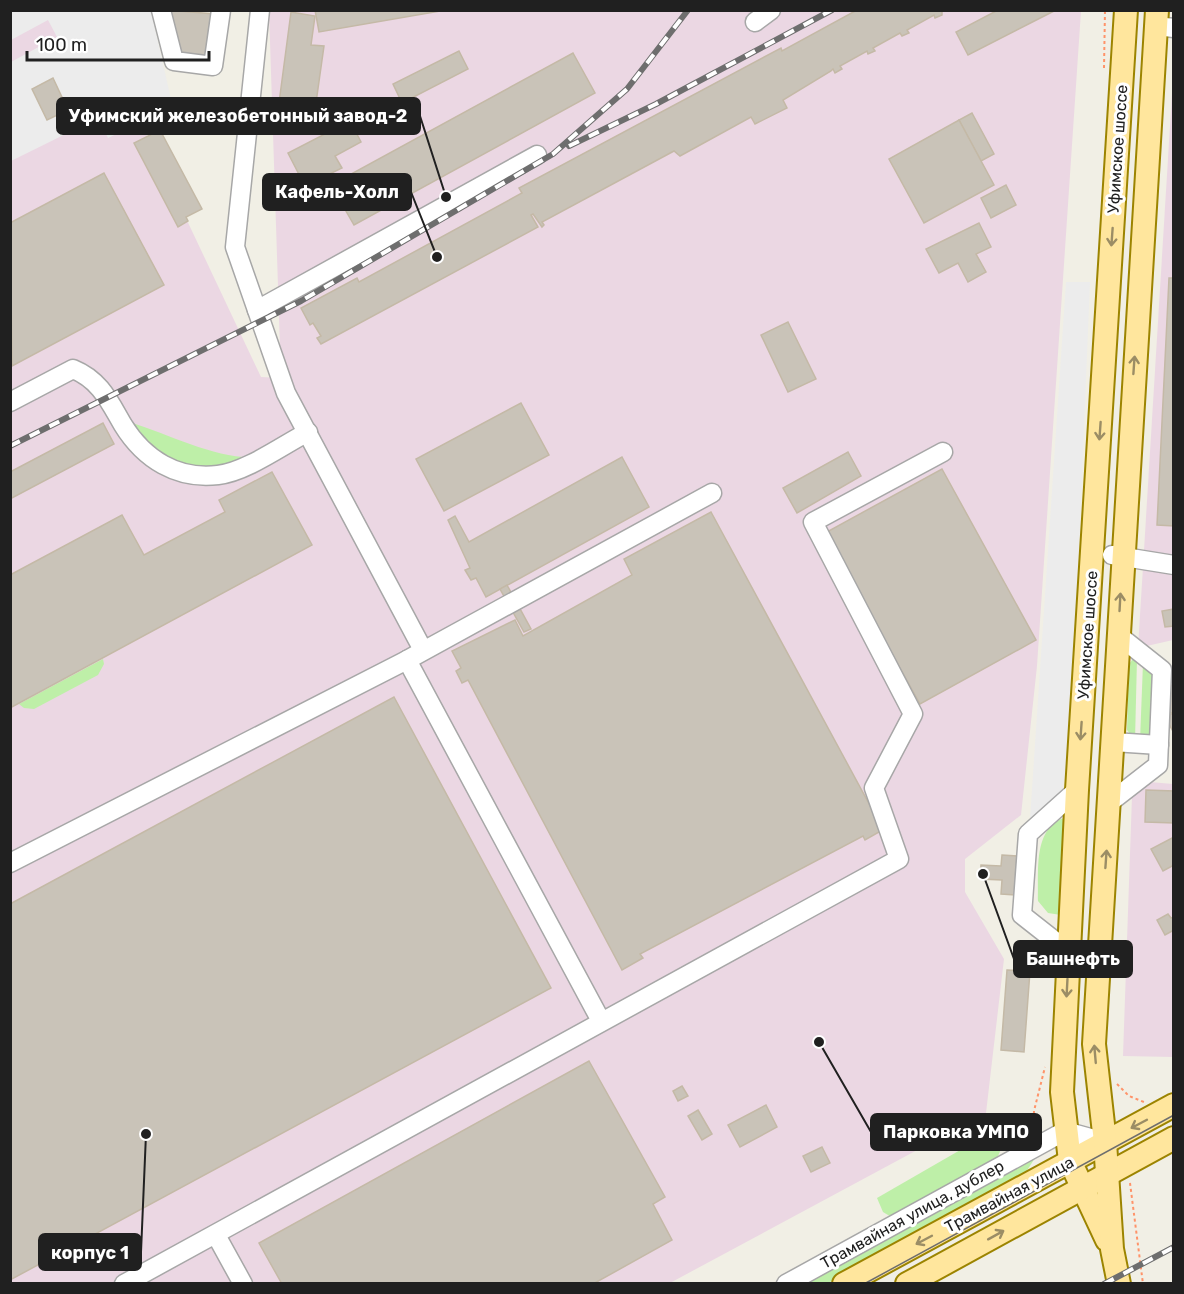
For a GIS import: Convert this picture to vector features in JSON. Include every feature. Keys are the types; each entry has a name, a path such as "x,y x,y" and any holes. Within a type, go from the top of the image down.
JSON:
{"main road":[{"name":"Уфимское шоссе","path":"1112,1249 1081,1189 1070,1161 1062,1092 1077,790 1126,10"},
{"name":"Уфимское шоссе","path":"1112,1249 1105,1142 1094,1044 1113,742 1118,635 1117,556 1162,22"},
{"path":"1062,1092 1099,1096"},
{"name":"Трамвайная улица","path":"844,1284 1173,1105"},
{"name":"Трамвайная улица","path":"907,1284 1173,1138"},
{"path":"1112,1249 1119,1284"}],"street":[{"path":"161,10 174,61 213,66 221,10"},
{"path":"260,10 235,247 286,393 423,650"},
{"path":"755,22 771,10"},
{"path":"257,310 537,155"},
{"path":"10,402 73,369 89,376 143,451 164,467 190,475 219,475 238,469 308,432"},
{"path":"124,1284 899,859 874,788 913,714 813,522 943,452"},
{"path":"10,863 407,660 712,493"},
{"path":"1117,556 1173,565"},
{"path":"1118,635 1173,663"},
{"path":"1109,803 1166,762 1159,745 1162,670 1118,635"},
{"path":"407,660 601,1021"},
{"path":"1113,742 1159,745"},
{"path":"1069,952 1022,915 1028,834 1077,790"},
{"path":"1065,1131 1105,1142"},
{"name":"Трамвайная улица, дублер","path":"786,1284 1065,1131"},
{"path":"216,1235 243,1284"}],"path":[{"path":"1131,1176 1129,1188 1143,1284"}],"shaded area":[{"path":"10,11 88,11 261,377 281,378 269,11 1081,11 1037,666 1021,815 965,859 965,892 1004,959 986,1113 670,1283 11,1283"},
{"path":"11,11 151,11 173,108 108,138 98,118 11,161 11,62 57,37 48,20 11,40"},
{"path":"1173,77 1173,640 1138,648"},
{"path":"1066,282 1090,282 1071,744 1062,789 1048,807 1030,819"},
{"path":"1150,782 1173,784 1173,1057 1123,1056 1132,796"}],"green space":[{"path":"123,420 214,452 243,457 225,468 164,465"},
{"path":"103,659 104,664 98,675 34,709 24,708 19,704"},
{"path":"1133,659 1137,659 1135,740 1127,730 1129,664"},
{"path":"1143,663 1156,673 1154,729 1150,736 1140,741"},
{"path":"1067,817 1061,915 1048,913 1038,901 1038,864 1043,840 1048,830 1056,822"},
{"path":"1029,1113 1028,1143 1005,1156 1023,1115"},
{"path":"1014,1119 995,1163 893,1218 883,1212 877,1198"},
{"path":"1035,1158 1026,1172 993,1193 828,1283 802,1284"}],"building":[{"path":"166,10 215,14 209,60 179,56"},
{"path":"315,10 446,10 319,32"},
{"path":"857,10 942,10 942,15 935,18 934,15 907,30 909,33 902,36 900,33 873,48 875,51 868,54 867,51 840,66 842,69 835,73 833,69 783,100 787,108 755,124 751,117 680,156 674,151 542,222 544,225 542,227 533,214 531,215 538,227 321,344 317,338 321,336 313,323 310,325 301,308 357,278 359,282 522,193 519,188"},
{"path":"998,10 1056,10 968,55 956,32"},
{"path":"291,12 315,16 311,45 324,46 314,117 301,116 301,121 277,118"},
{"path":"459,51 468,69 402,103 393,84"},
{"path":"573,53 595,93 354,225 331,185"},
{"path":"53,78 68,110 47,120 32,89"},
{"path":"972,113 994,154 981,161 959,120"},
{"path":"959,120 994,185 924,223 889,159"},
{"path":"350,121 361,142 335,156 342,168 305,186 288,153"},
{"path":"160,130 202,209 186,217 188,221 178,227 134,143"},
{"path":"104,173 164,285 12,366 10,223"},
{"path":"1006,185 1016,205 991,218 981,198"},
{"path":"979,223 991,247 976,254 986,272 968,282 958,263 939,273 926,249"},
{"path":"1169,278 1174,278 1174,526 1157,525"},
{"path":"788,322 816,379 788,392 761,335"},
{"path":"521,403 549,455 444,511 416,459"},
{"path":"103,423 114,444 10,499 10,472"},
{"path":"848,452 861,476 797,513 783,488"},
{"path":"622,457 649,507 486,597 476,578 471,580 465,570 470,568 448,520 455,516 469,542"},
{"path":"942,469 1036,640 920,704 825,533"},
{"path":"272,472 312,545 10,708 10,575 122,515 144,555 225,512 219,500"},
{"path":"711,512 873,811 886,828 865,840 863,836 640,954 643,958 622,970 468,680 462,683 456,671 461,668 452,651 515,620 523,636 632,575 624,559"},
{"path":"507,585 531,629 524,632 500,589"},
{"path":"1174,609 1174,626 1165,627 1162,611"},
{"path":"1174,683 1174,714 1167,711 1169,688"},
{"path":"394,697 551,988 10,1280 10,904"},
{"path":"1170,714 1174,714 1174,733 1169,724"},
{"path":"1146,790 1174,791 1174,823 1145,822"},
{"path":"1174,837 1174,865 1163,871 1151,849"},
{"path":"1002,855 1017,856 1015,895 1001,894 1002,880 980,879 981,865 1001,866"},
{"path":"1168,914 1171,918 1174,917 1174,930 1165,935 1157,920"},
{"path":"1007,970 1030,971 1024,1052 1001,1050"},
{"path":"589,1061 665,1197 653,1204 672,1240 593,1284 282,1284 259,1243"},
{"path":"682,1086 688,1096 678,1101 673,1091"},
{"path":"766,1105 777,1127 740,1147 728,1125"},
{"path":"698,1110 712,1134 702,1140 688,1116"},
{"path":"822,1147 830,1163 811,1172 803,1156"}],"tram line":[{"path":"864,1284 1174,1115"}],"railway":[{"path":"10,446 301,301 553,154 627,89 688,10"},
{"path":"569,146 656,104 832,10"},
{"path":"1104,1284 1174,1247"}],"place":[{"name":"Уфимский железобетонный завод-2","path":"446,197"},
{"name":"Кафель-Холл","path":"437,257"},
{"name":"Башнефть","path":"983,874"},
{"name":"Парковка УМПО","path":"819,1042"},
{"name":"корпус 1","path":"146,1134"}]}
